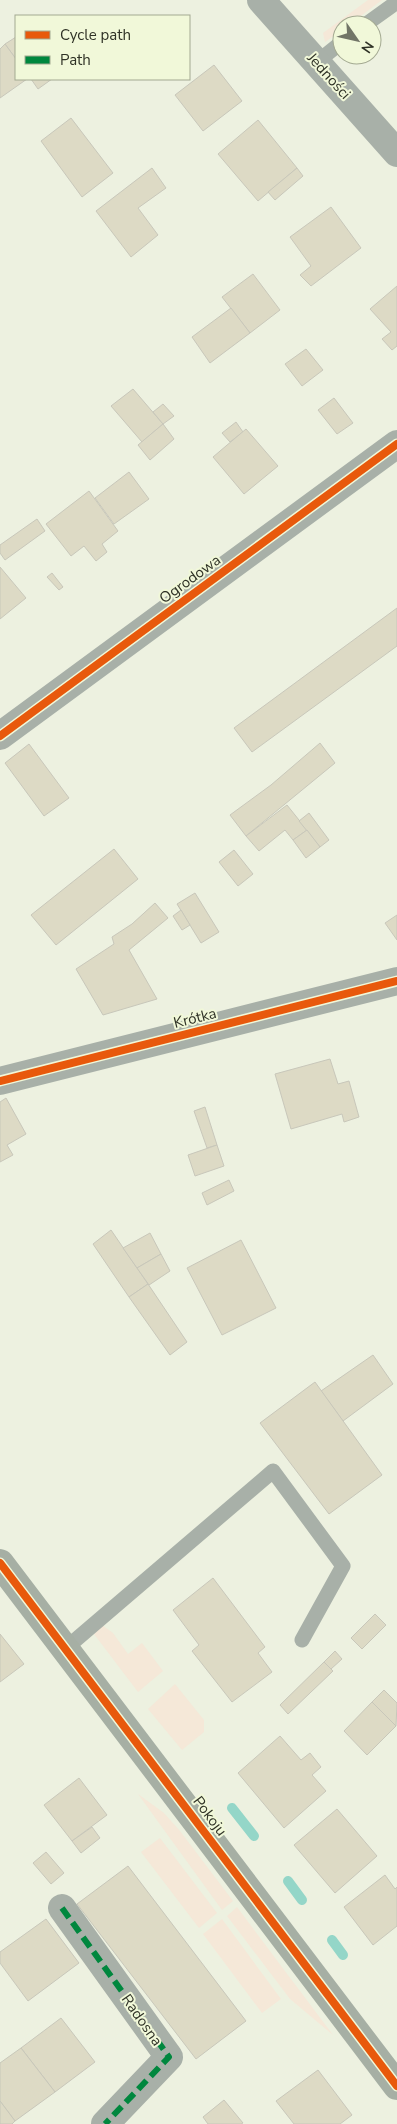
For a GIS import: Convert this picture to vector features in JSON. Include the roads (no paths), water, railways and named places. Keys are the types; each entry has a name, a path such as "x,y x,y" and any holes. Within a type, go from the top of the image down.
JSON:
{"street":[{"name":"Jedności","path":"261,0 397,153"},
{"name":"Ogrodowa","path":"0,736 397,444"},
{"name":"Krótka","path":"0,1081 397,981"},
{"name":"Pokoju","path":"0,1563 397,2086"},
{"name":"Radosna","path":"62,1908 169,2057 105,2124"}],"lane":[{"path":"379,15 397,2"},
{"path":"317,62 332,50"},
{"path":"65,1649 273,1472 343,1566 302,1640"}],"waterway":[{"path":"232,1808 254,1836"},
{"path":"288,1881 302,1900"},
{"path":"332,1940 343,1955"}]}
